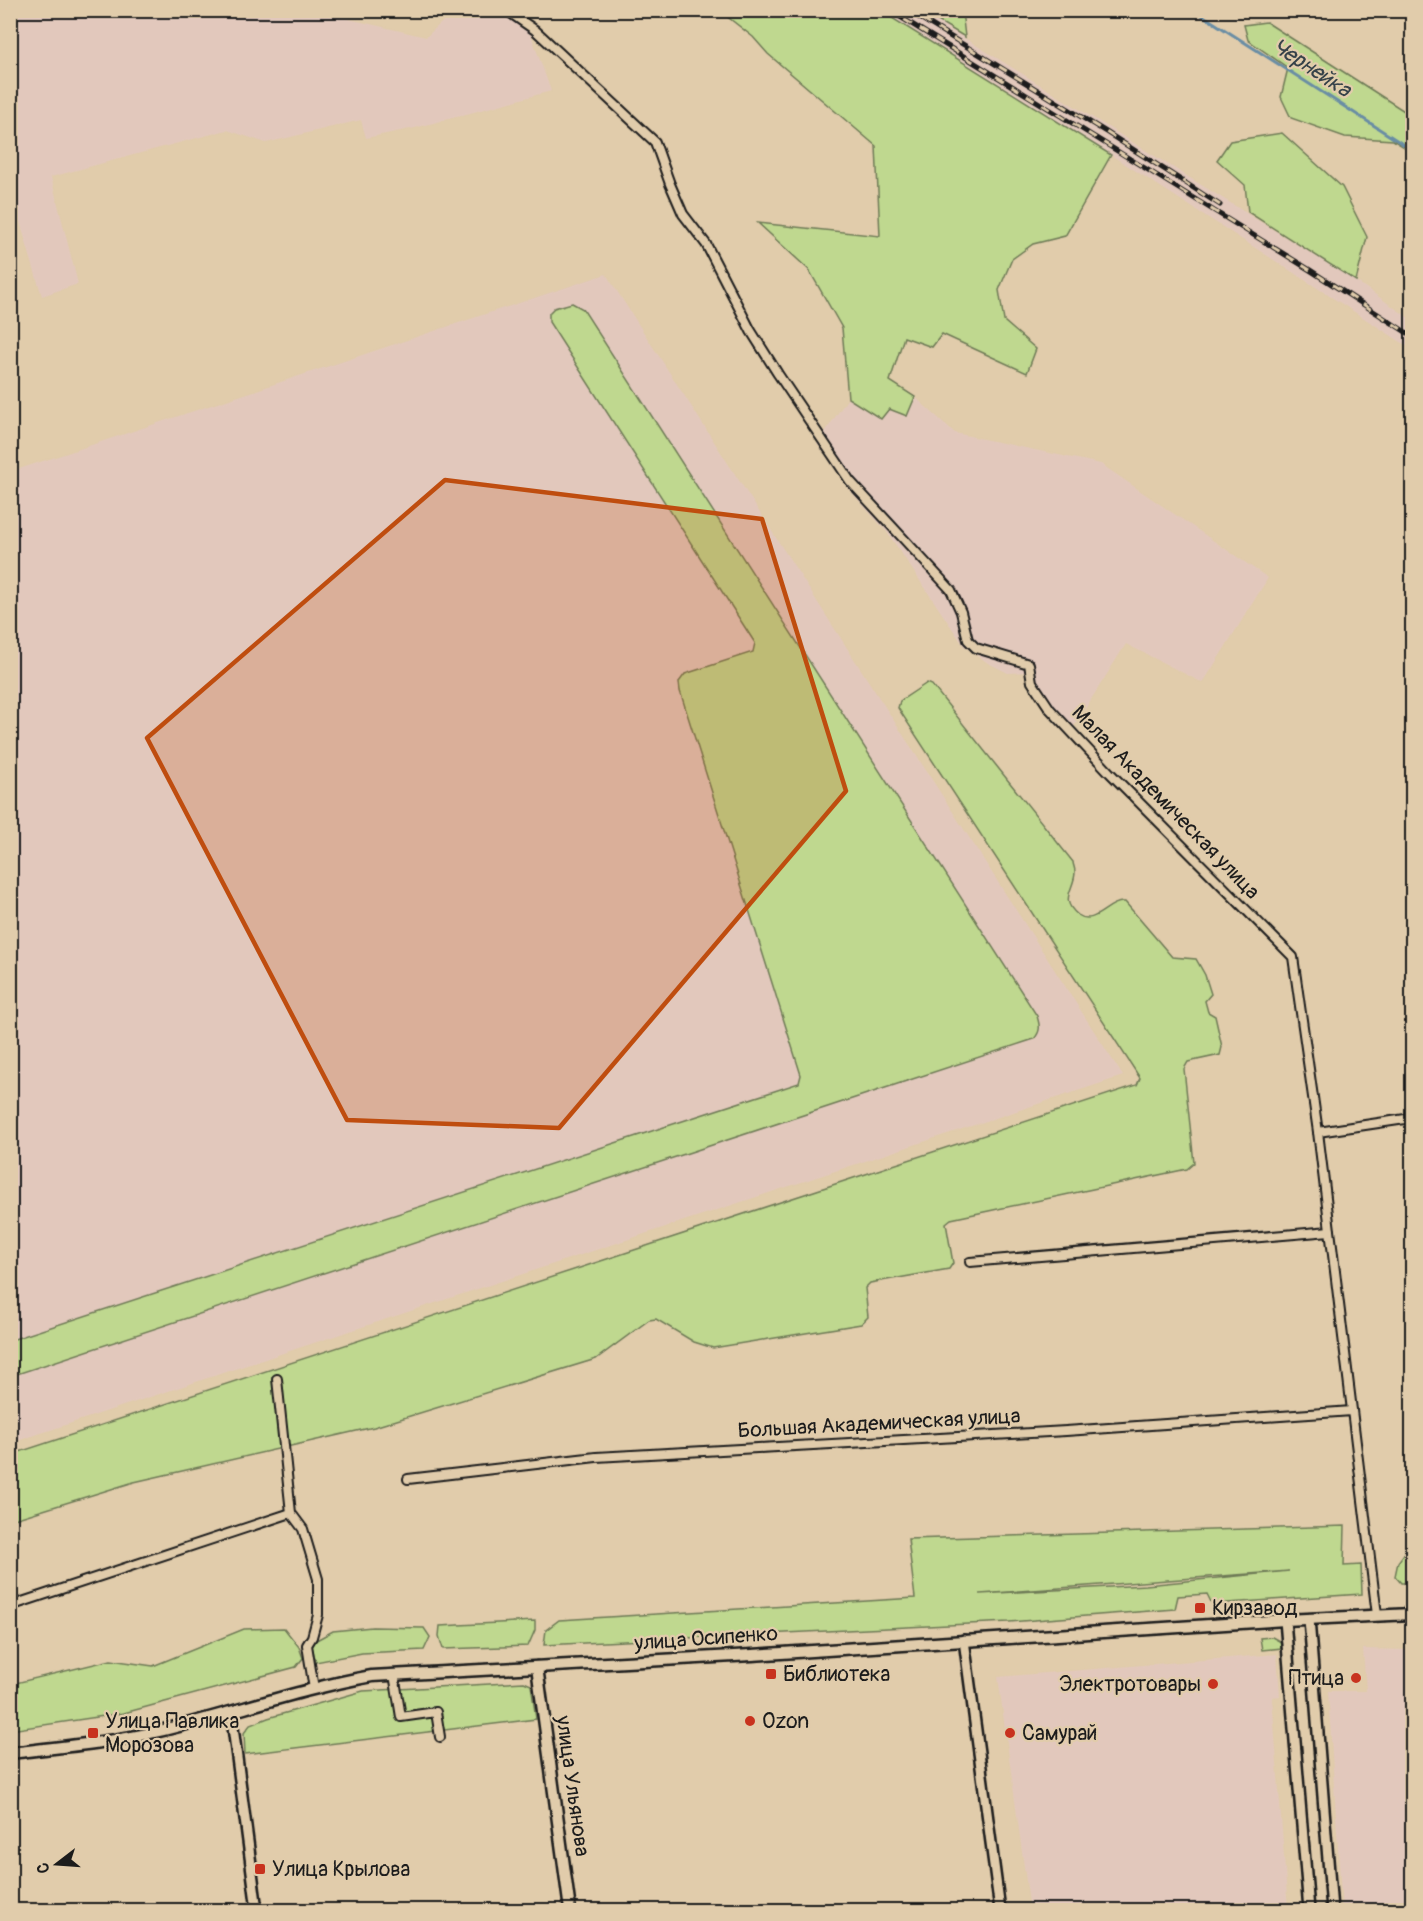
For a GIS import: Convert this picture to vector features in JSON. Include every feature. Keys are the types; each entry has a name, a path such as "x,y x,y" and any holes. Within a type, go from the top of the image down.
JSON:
{"main road":[{"name":"улица Осипенко","path":"10,1753 121,1739 355,1679 394,1674 752,1655 1285,1620 1413,1614"},
{"name":"улица Ульянова","path":"537,1667 570,1911"}],"street":[{"name":"Малая Академическая улица","path":"506,10 535,30 655,142 683,214 706,244 751,331 778,374 850,481 951,590 961,612 968,640 976,648 1029,664 1032,682 1050,709 1110,773 1293,957 1318,1132"},
{"path":"1377,1615 1318,1132 1413,1118"},
{"path":"970,1262 1330,1231"},
{"path":"278,1379 291,1513 303,1528 318,1579 318,1615 308,1645 314,1689"},
{"name":"Большая Академическая улица","path":"408,1479 596,1457 1066,1431 1352,1411"},
{"path":"10,1606 291,1513"},
{"path":"1309,1619 1332,1911"},
{"path":"1285,1620 1309,1911"},
{"path":"964,1640 1000,1911"},
{"path":"394,1674 402,1717 436,1712 440,1737"},
{"path":"231,1712 257,1911"}],"highlighted area":[{"path":"445,480 762,519 846,791 559,1128 347,1120 147,738"}],"shaded area":[{"path":"10,11 322,11 426,37 454,11 500,11 530,32 551,91 415,128 366,138 361,120 266,143 227,130 51,177 78,284 42,296 11,195"},
{"path":"881,11 921,11 1356,281 1412,320 1412,349 1111,155"},
{"path":"606,274 1123,1076 11,1443 10,472"},
{"path":"915,397 955,433 1101,464 1268,578 1203,683 1126,644 1071,731 1030,672 1008,673 988,663 964,646 887,532 846,486 817,444 848,398 881,418 889,409 907,416"},
{"path":"1363,1649 1412,1650 1412,1910 1342,1910 1328,1691 1366,1691"},
{"path":"1277,1654 1280,1696 1272,1697 1288,1910 1030,1910 998,1677"}],"green space":[{"path":"720,11 881,11 1111,155 1065,236 1033,244 1012,259 999,290 1004,321 1036,349 1027,373 942,334 932,347 904,337 890,381 915,397 907,416 889,409 881,419 848,398 842,328 809,270 758,223 880,236 876,146 768,54 753,37"},
{"path":"921,11 962,11 965,37"},
{"path":"1266,22 1412,116 1412,152 1393,140 1345,137 1291,118 1281,97 1288,68 1248,40 1244,25"},
{"path":"1282,133 1342,187 1367,237 1356,281 1248,212 1245,185 1217,160 1230,141"},
{"path":"572,303 583,309 1037,1016 1038,1033 1034,1039 11,1376 11,1340 799,1083 801,1075 679,682 685,674 753,652 755,643 549,322 549,313 554,308"},
{"path":"927,683 932,685 1073,862 1075,871 1068,899 1072,909 1084,918 1090,918 1119,902 1125,902 1172,957 1196,959 1205,975 1211,994 1205,1001 1208,1012 1215,1016 1222,1047 1220,1055 1188,1062 1184,1069 1194,1163 1187,1169 951,1219 946,1223 953,1263 949,1269 870,1283 865,1288 868,1317 861,1324 713,1348 694,1342 656,1319 649,1320 596,1359 374,1427 134,1482 11,1520 10,1455 1137,1085 1140,1078 898,708 900,701"},
{"path":"1345,1526 1344,1566 1361,1565 1362,1594 1212,1604 1207,1594 1178,1596 1175,1609 1009,1622 544,1645 546,1630 559,1620 915,1598 908,1539","holes":["1289,1571 1146,1585 983,1594"]},
{"path":"1412,1543 1412,1583 1401,1583 1395,1576 1398,1562"},
{"path":"535,1621 535,1630 528,1646 443,1649 439,1636 440,1626"},
{"path":"372,1627 424,1628 430,1637 424,1650 362,1653 316,1662 311,1643 333,1631"},
{"path":"284,1628 299,1647 303,1658 296,1667 124,1713 11,1730 11,1682 12,1684 111,1660 153,1666 244,1629"},
{"path":"1272,1637 1281,1642 1282,1648 1262,1650 1260,1638"},
{"path":"524,1682 531,1685 536,1719 245,1754 244,1733 250,1725 363,1691"}],"waterway":[{"name":"Чернейка","path":"1194,10 1412,150"}],"railway":[{"path":"889,10 1310,270 1412,336"},
{"path":"907,10 1220,205"}],"place":[{"name":"Кирзавод","path":"1200,1608"},
{"name":"Библиотека","path":"771,1674"},
{"name":"Птица","path":"1356,1678"},
{"name":"Электротовары","path":"1213,1684"},
{"name":"Ozon","path":"750,1721"},
{"name":"Улица Павлика Морозова","path":"93,1733"},
{"name":"Самурай","path":"1010,1733"},
{"name":"Улица Крылова","path":"260,1869"}]}
